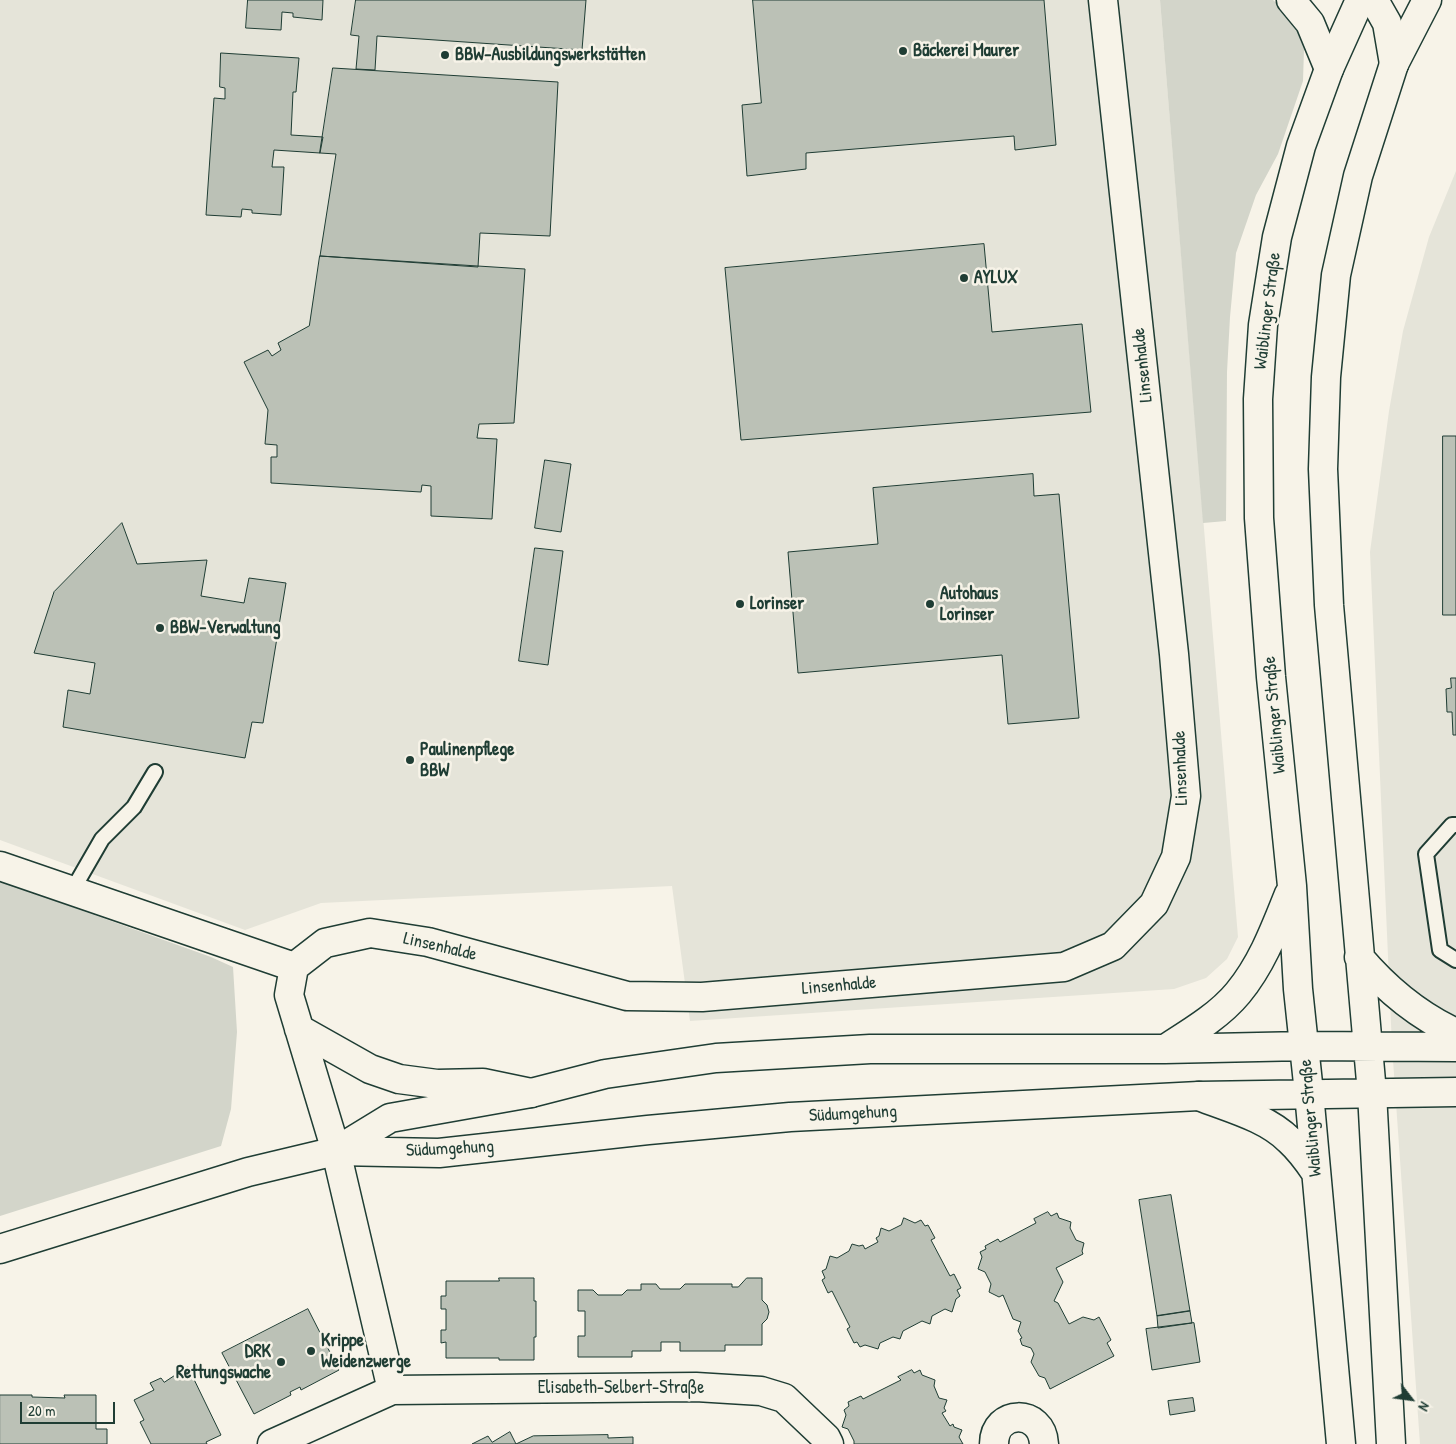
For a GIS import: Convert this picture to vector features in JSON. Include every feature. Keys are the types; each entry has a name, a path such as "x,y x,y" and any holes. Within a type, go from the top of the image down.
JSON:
{"main road":[{"name":"Linsenhalde","path":"294,967 325,943 370,933 428,942 627,996 702,997 1064,966 1113,946 1154,904 1176,857 1186,796 1173,644 1103,0"},
{"path":"1291,0 1310,23 1329,69"},
{"name":"Waiblinger Straße","path":"1341,1444 1298,989 1292,886 1271,677 1259,518 1258,399 1263,325 1277,237 1301,146 1329,69 1360,0"},
{"path":"1374,0 1387,23 1394,64"},
{"path":"1391,1444 1372,1093 1329,605 1323,469 1326,386 1336,275 1358,176 1394,64 1427,0"},
{"path":"0,866 294,967 289,995 336,1150 392,1390"},
{"path":"1165,1049 1194,1031 1219,1012 1238,994 1255,971 1269,943 1292,886"},
{"path":"1359,957 1379,980 1412,1009 1456,1033"},
{"name":"Südumgehung","path":"299,1029 362,1064 399,1079 437,1084 483,1083 530,1093"},
{"name":"Südumgehung","path":"336,1150 390,1118 530,1093 605,1074 716,1058 870,1049 1165,1049 1304,1046 1456,1047"},
{"name":"Südumgehung","path":"0,1249 248,1172 336,1150 439,1153 767,1118 1199,1096 1456,1092"},
{"path":"1199,1096 1257,1119 1278,1131 1303,1154 1316,1173"},
{"name":"Elisabeth-Selbert-Straße","path":"272,1444 392,1390 696,1387 761,1391 784,1398 826,1438 829,1444"},
{"path":"994,1444 997,1429 1010,1418 1018,1417 1034,1421 1043,1434 1044,1444"}],"lane":[{"path":"72,891 102,839 134,806 155,772"},
{"path":"1456,825 1452,825 1426,854 1440,950 1456,960"}],"shaded area":[{"path":"0,0 1160,0 1238,937 1227,959 1206,978 1174,989 690,1021 672,886 321,903 245,930 0,840"},
{"path":"1160,0 1273,0 1291,16 1304,49 1303,81 1278,154 1256,195 1236,253 1227,372 1226,521 1203,523"},
{"path":"1456,171 1456,1444 1420,1444 1392,1046 1370,552 1389,411 1403,331 1429,237"},
{"path":"0,881 211,957 233,967 237,1032 231,1109 221,1146 0,1216"}],"building":[{"path":"248,0 323,0 322,20 293,17 293,13 282,12 281,30 246,28"},
{"path":"356,0 586,0 582,50 377,36 375,70 356,69 359,36 351,35"},
{"name":"Bäckerei Maurer","path":"753,0 1044,0 1056,145 1015,150 1014,136 806,153 806,169 747,176 742,105 761,103"},
{"path":"221,53 299,58 296,92 293,92 291,135 323,137 320,153 274,150 272,167 284,167 281,215 252,213 252,210 242,209 241,217 206,215 214,98 225,99 225,88 220,87"},
{"path":"333,68 558,82 550,236 480,233 478,267 320,256 336,154 320,153"},
{"path":"984,244 992,332 1082,324 1091,412 741,440 725,268"},
{"path":"320,256 525,269 514,423 479,424 477,438 497,439 492,519 431,516 431,486 422,485 421,492 271,483 271,457 277,457 277,445 265,444 268,410 244,362 268,350 272,356 281,350 278,343 309,326"},
{"path":"1443,436 1456,436 1456,615 1443,615"},
{"path":"545,460 571,464 561,532 535,528"},
{"name":"Autohaus Lorinser","path":"1033,474 1034,496 1059,494 1079,718 1008,724 1002,655 798,673 788,552 878,544 873,488"},
{"name":"BBW-Verwaltung","path":"122,523 137,564 207,560 201,596 244,603 249,578 286,583 263,723 252,722 245,758 63,727 68,690 90,694 95,663 34,653 54,592"},
{"path":"535,548 563,551 548,665 519,661"},
{"path":"1451,678 1456,678 1456,735 1453,735 1452,712 1447,712 1446,689 1451,688"},
{"path":"1171,1195 1190,1311 1157,1316 1139,1200"},
{"path":"1048,1212 1051,1216 1057,1213 1059,1218 1071,1222 1070,1228 1076,1240 1084,1243 1083,1254 1056,1268 1063,1282 1054,1301 1058,1303 1069,1324 1083,1317 1094,1320 1099,1317 1111,1340 1107,1343 1114,1356 1050,1389 1045,1378 1039,1376 1031,1362 1034,1354 1031,1348 1022,1345 1020,1339 1022,1338 1018,1331 1021,1322 1013,1319 1003,1295 999,1297 989,1292 991,1284 985,1272 978,1269 982,1257 980,1252 986,1249 985,1246 998,1239 1000,1242 1036,1223 1034,1219"},
{"path":"904,1218 915,1223 921,1220 925,1226 928,1225 935,1238 931,1240 950,1276 954,1274 961,1288 957,1290 960,1296 956,1299 952,1312 945,1309 932,1316 930,1324 922,1321 903,1331 900,1339 893,1337 880,1343 878,1349 865,1345 860,1347 857,1342 854,1343 847,1329 850,1327 832,1291 828,1293 822,1280 825,1278 822,1271 826,1269 830,1256 837,1258 849,1251 852,1244 863,1245 865,1249 878,1242 876,1238 879,1236 881,1228 889,1231 901,1225"},
{"path":"499,1278 534,1278 536,1337 534,1337 534,1360 446,1358 446,1342 441,1343 441,1330 446,1330 446,1309 441,1309 441,1296 446,1296 446,1281 499,1281"},
{"path":"747,1278 762,1278 762,1300 767,1305 769,1312 767,1319 762,1324 762,1345 725,1345 725,1351 680,1351 680,1342 661,1342 661,1351 632,1351 632,1357 578,1357 578,1336 585,1336 585,1311 578,1311 578,1290 593,1290 598,1295 622,1295 627,1290 641,1290 641,1284 656,1284 660,1289 680,1289 685,1284 732,1284 732,1287 738,1287"},
{"name":"DRK Rettungswache","path":"308,1309 339,1370 301,1390 300,1387 290,1392 291,1395 254,1414 222,1353"},
{"path":"1190,1311 1192,1323 1158,1328 1157,1316"},
{"path":"1194,1323 1200,1362 1152,1370 1146,1329"},
{"path":"188,1367 221,1435 206,1442 207,1444 151,1444 140,1422 144,1420 134,1400 154,1390 150,1383 161,1378 164,1382"},
{"path":"912,1370 914,1373 920,1370 922,1375 935,1380 934,1386 939,1398 947,1400 944,1408 946,1411 942,1413 950,1426 953,1424 954,1427 962,1430 959,1437 963,1444 854,1444 848,1429 842,1427 846,1415 844,1410 849,1406 848,1402 861,1396 863,1399 901,1380 898,1377"},
{"path":"0,1395 65,1398 64,1395 96,1395 96,1429 107,1429 107,1444 0,1444"},
{"path":"1193,1398 1195,1411 1170,1415 1168,1401"},
{"path":"510,1432 516,1444 472,1444 488,1436 492,1442"},
{"path":"608,1435 608,1438 633,1437 633,1444 516,1444 533,1436"}],"place":[{"name":"Bäckerei Maurer","path":"903,51"},
{"name":"BBW-Ausbildungswerkstätten","path":"445,55"},
{"name":"AYLUX","path":"964,278"},
{"name":"Lorinser","path":"740,604"},
{"name":"Autohaus Lorinser","path":"930,604"},
{"name":"BBW-Verwaltung","path":"160,628"},
{"name":"Paulinenpflege BBW","path":"410,760"},
{"name":"Krippe Weidenzwerge","path":"311,1351"},
{"name":"DRK Rettungswache","path":"281,1362"}]}
